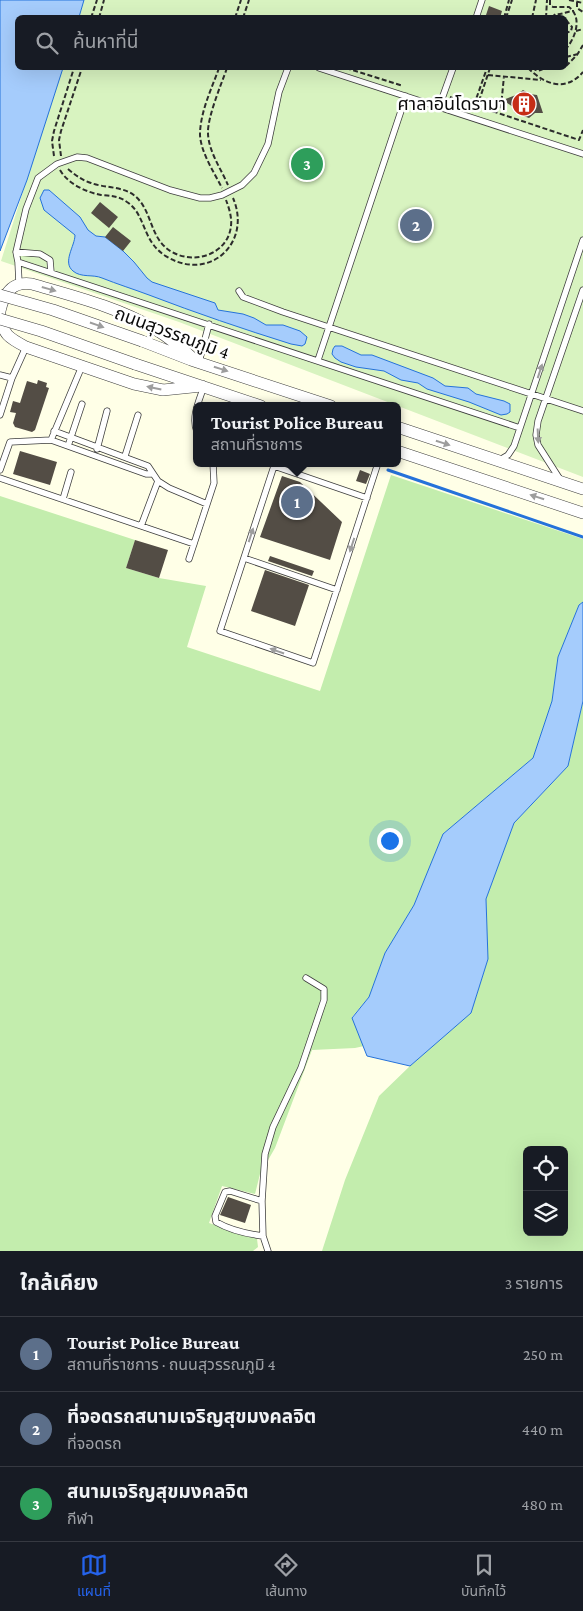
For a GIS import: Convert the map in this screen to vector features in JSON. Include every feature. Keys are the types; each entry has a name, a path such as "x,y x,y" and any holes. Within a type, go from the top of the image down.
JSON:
{"street":[{"path":"198,362 169,338 140,321 121,312 58,291 32,284 19,283 7,292 2,302 0,313 5,333 11,339 26,347 134,384 163,390 203,386"},
{"name":"ถนนสุวรรณภูมิ 4","path":"0,295 53,310 198,362 319,402"},
{"path":"0,319 41,331 249,402"},
{"path":"401,429 583,489"},
{"path":"401,452 583,513"}],"lane":[{"path":"477,15 482,0"},
{"path":"19,283 16,252 26,209 38,178 50,168 77,157 87,158 170,190 200,198 210,198 224,194 242,185 254,173 268,144 278,92 287,70"},
{"path":"325,70 583,154"},
{"path":"440,107 452,70"},
{"path":"318,360 406,96"},
{"path":"498,461 508,455 514,446 583,240"},
{"path":"16,252 46,257 50,260 51,272"},
{"path":"18,262 520,428"},
{"path":"562,482 538,445 536,435 538,421 583,290"},
{"path":"239,291 243,297 583,411"},
{"path":"198,362 209,324"},
{"path":"0,415 12,378 26,347"},
{"path":"51,440 82,366"},
{"path":"0,375 12,378"},
{"path":"198,402 203,386"},
{"path":"68,446 82,404"},
{"path":"95,456 108,412"},
{"path":"125,456 138,415"},
{"path":"54,431 148,466 158,481 169,488 207,504"},
{"path":"0,470 10,442 51,440 146,474 152,474"},
{"path":"189,560 214,483 213,467"},
{"path":"274,467 220,631 313,663 377,467"},
{"path":"277,467 367,498"},
{"path":"63,499 71,472"},
{"path":"0,478 194,544"},
{"path":"141,526 158,481"},
{"path":"244,558 337,590"},
{"path":"268,1251 263,1241 262,1201 265,1154 273,1127 301,1068 324,1000 324,989 306,978"},
{"path":"262,1201 230,1191 225,1192 215,1217 216,1222 221,1225 263,1236"}],"path":[{"path":"92,15 97,0"},
{"path":"100,15 104,0"},
{"path":"237,15 241,0"},
{"path":"244,15 249,0"},
{"path":"507,15 511,0"},
{"path":"507,15 511,0"},
{"path":"533,15 536,0"},
{"path":"548,0 553,7 569,7 574,11 576,32 574,39 568,46"},
{"path":"546,15 548,0"},
{"path":"569,7 569,0 583,3"},
{"path":"577,2 578,8 583,12"},
{"path":"561,15 574,11"},
{"path":"568,23 572,28 568,32"},
{"path":"576,32 583,29"},
{"path":"568,64 578,54 583,45"},
{"path":"568,56 578,54"},
{"path":"81,70 60,131 59,148 63,162 80,179 126,191 134,196 144,207 154,234 162,244 174,253 187,258 203,257 214,252 222,246 231,225 230,209 203,148 200,136 202,122 218,70"},
{"path":"474,105 487,70"},
{"path":"476,111 488,70"},
{"path":"532,70 544,81"},
{"path":"488,75 544,81 561,85 576,81 583,72"},
{"path":"479,102 498,109 501,107 504,76"},
{"path":"443,95 579,140 583,130"}],"green space":[{"path":"84,0 583,0 583,477 401,407 401,402 388,402 179,322 1,261 61,70 568,70 568,15 79,15"},
{"path":"391,475 583,539 583,602 579,605 558,657 552,701 533,758 443,834 414,905 385,953 369,997 352,1017 364,1046 312,1050 275,1148 260,1174 255,1194 222,1186 209,1223 257,1239 258,1247 253,1251 0,1251 0,496 135,540 126,568 159,578 206,586 187,647 320,691"},
{"path":"583,701 583,1251 322,1251 345,1180 379,1096 410,1066 471,1013 488,959 486,899 514,823 568,766"}],"water":[{"path":"0,0 84,0 80,15 15,15 15,70 62,70 27,180 0,251"},
{"path":"44,190 49,190 80,217 88,230 96,236 105,237 123,251 152,282 215,303 218,310 243,314 266,325 283,325 300,331 307,337 305,344 302,346 291,344 237,327 98,277 76,273 69,263 75,235 44,210 40,198"},
{"path":"335,346 342,346 361,355 372,355 433,378 445,386 468,388 476,394 504,401 510,404 510,412 501,415 469,402 427,389 418,383 401,380 384,371 356,367 341,362 332,354"},
{"path":"583,602 583,701 568,766 514,823 486,899 488,959 471,1013 410,1066 367,1056 352,1018 369,997 385,953 414,905 443,834 533,758 552,701 558,657 579,605"}],"building":[{"path":"489,6 502,11 501,15 486,15"},
{"name":"ศาลาอินโดรามา","path":"523,90 537,95 543,113 535,113 529,118 515,113 513,107 503,100"},
{"path":"100,202 118,217 109,228 91,213"},
{"path":"113,227 131,241 123,251 105,237"},
{"path":"38,380 47,383 46,387 49,388 35,430 32,432 15,427 13,423 16,413 10,412 13,401 20,403 27,381 37,384"},
{"path":"20,451 57,462 50,485 13,474"},
{"path":"360,470 370,474 366,484 356,481"},
{"path":"282,476 300,482 342,522 330,560 260,537"},
{"path":"135,540 168,550 159,578 126,568"},
{"path":"270,556 314,571 312,576 268,561"},
{"path":"265,570 309,585 295,626 251,611"},
{"path":"228,1197 251,1205 245,1223 220,1215"}],"waterway":[{"path":"388,470 583,537"}],"place":[{"name":"ศาลาอินโดรามา","path":"524,104"},
{"name":"สนามเจริญสุขมงคลจิต","path":"307,164"},
{"name":"ที่จอดรถสนามเจริญสุขมงคลจิต","path":"416,225"},
{"name":"Tourist Police Bureau","path":"297,502"}]}
